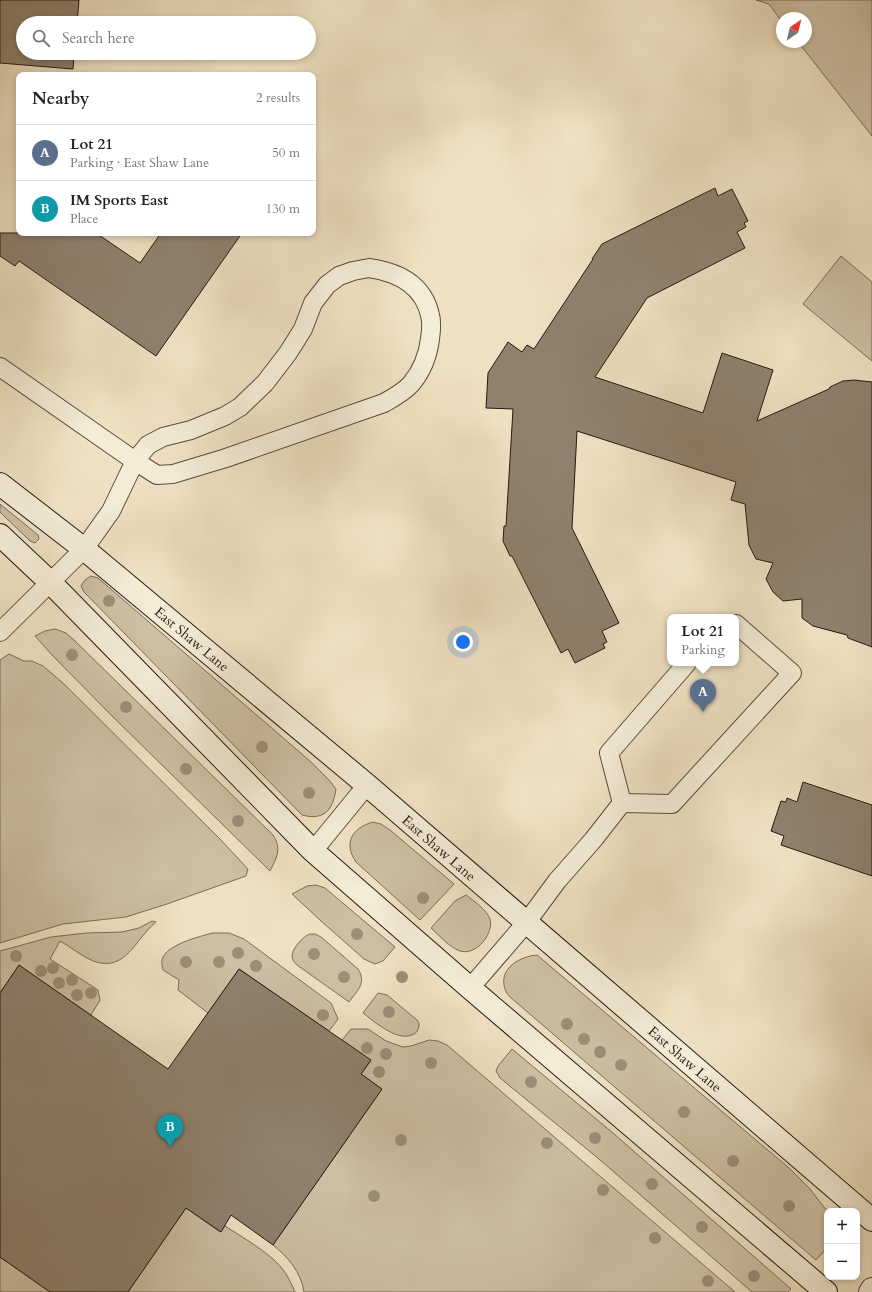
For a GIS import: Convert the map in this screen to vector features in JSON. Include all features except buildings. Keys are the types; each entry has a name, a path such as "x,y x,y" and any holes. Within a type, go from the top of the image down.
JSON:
{"street":[{"name":"East Shaw Lane","path":"0,484 84,549 367,785 872,1220"},
{"path":"0,535 51,583 313,851 470,988 826,1292"}],"lane":[{"path":"0,367 135,461 157,475 173,474 226,458 384,403 398,395 411,384 422,367 429,346 431,315 425,301 415,287 402,278 386,271 369,268 353,271 339,276 327,285 313,303 303,329 288,354 265,382 240,407 225,416 191,430 163,437 148,445 135,461 111,511 84,549 0,632"},
{"path":"622,803 672,804 792,673 739,627"},
{"path":"622,803 609,753 684,666"},
{"path":"313,851 367,785"},
{"path":"470,988 526,923 557,881 593,840 622,803"}],"shaded area":[{"path":"756,0 872,0 872,136 803,48 812,48 812,12 776,12 776,14 769,4"},
{"path":"841,256 872,282 872,361 803,304"},
{"path":"0,504 38,535 39,539 35,543 30,541 0,512"},
{"path":"91,576 98,578 311,762 336,789 333,803 330,808 322,815 302,815 84,592 81,586 85,580"},
{"path":"55,629 66,633 75,641 273,835 276,840 278,853 270,871 111,715 35,636 45,631"},
{"path":"9,654 24,661 32,661 43,666 64,684 219,838 248,869 246,876 126,917 63,924 0,943 0,660"},
{"path":"373,822 381,824 390,830 454,884 420,920 356,862 352,855 350,843 355,832"},
{"path":"316,885 325,888 395,947 383,961 375,964 364,959 292,894 307,886"},
{"path":"466,895 486,912 490,919 491,925 486,937 478,947 466,952 452,947 431,928 455,901"},
{"path":"152,921 156,922 129,952 114,962 104,963 93,961 84,957 60,941 50,959 98,990 100,1000 91,1015 19,965 0,993 0,951 51,937 86,933 122,932 139,928"},
{"path":"212,933 229,933 244,939 331,1003 338,1019 329,1031 239,969 208,1013 178,990 179,980 163,970 163,957 172,948 178,945"},
{"path":"310,934 315,934 321,937 358,969 361,974 362,979 360,987 349,1002 297,965 293,960 292,953 296,946 304,937"},
{"path":"537,955 789,1168 810,1189 825,1208 824,1251 816,1260 509,996 505,990 504,982 508,969 512,964"},
{"path":"378,993 387,995 417,1020 419,1023 418,1030 414,1034 401,1036 394,1034 380,1026 363,1013"},
{"path":"351,1029 368,1029 386,1041 403,1047 429,1040 438,1041 447,1045 735,1292 304,1292 297,1272 284,1255 273,1245 382,1089 361,1074 371,1061 342,1040"},
{"path":"512,1049 613,1133 791,1289 788,1292 752,1292 599,1159 500,1078 496,1071 498,1066"},
{"path":"186,1208 220,1232 225,1226 262,1250 276,1261 289,1279 295,1292 128,1292"},
{"path":"0,1257 50,1292 0,1292"}],"place":[{"name":"Lot 21","path":"703,712"},
{"name":"IM Sports East","path":"170,1147"}]}
